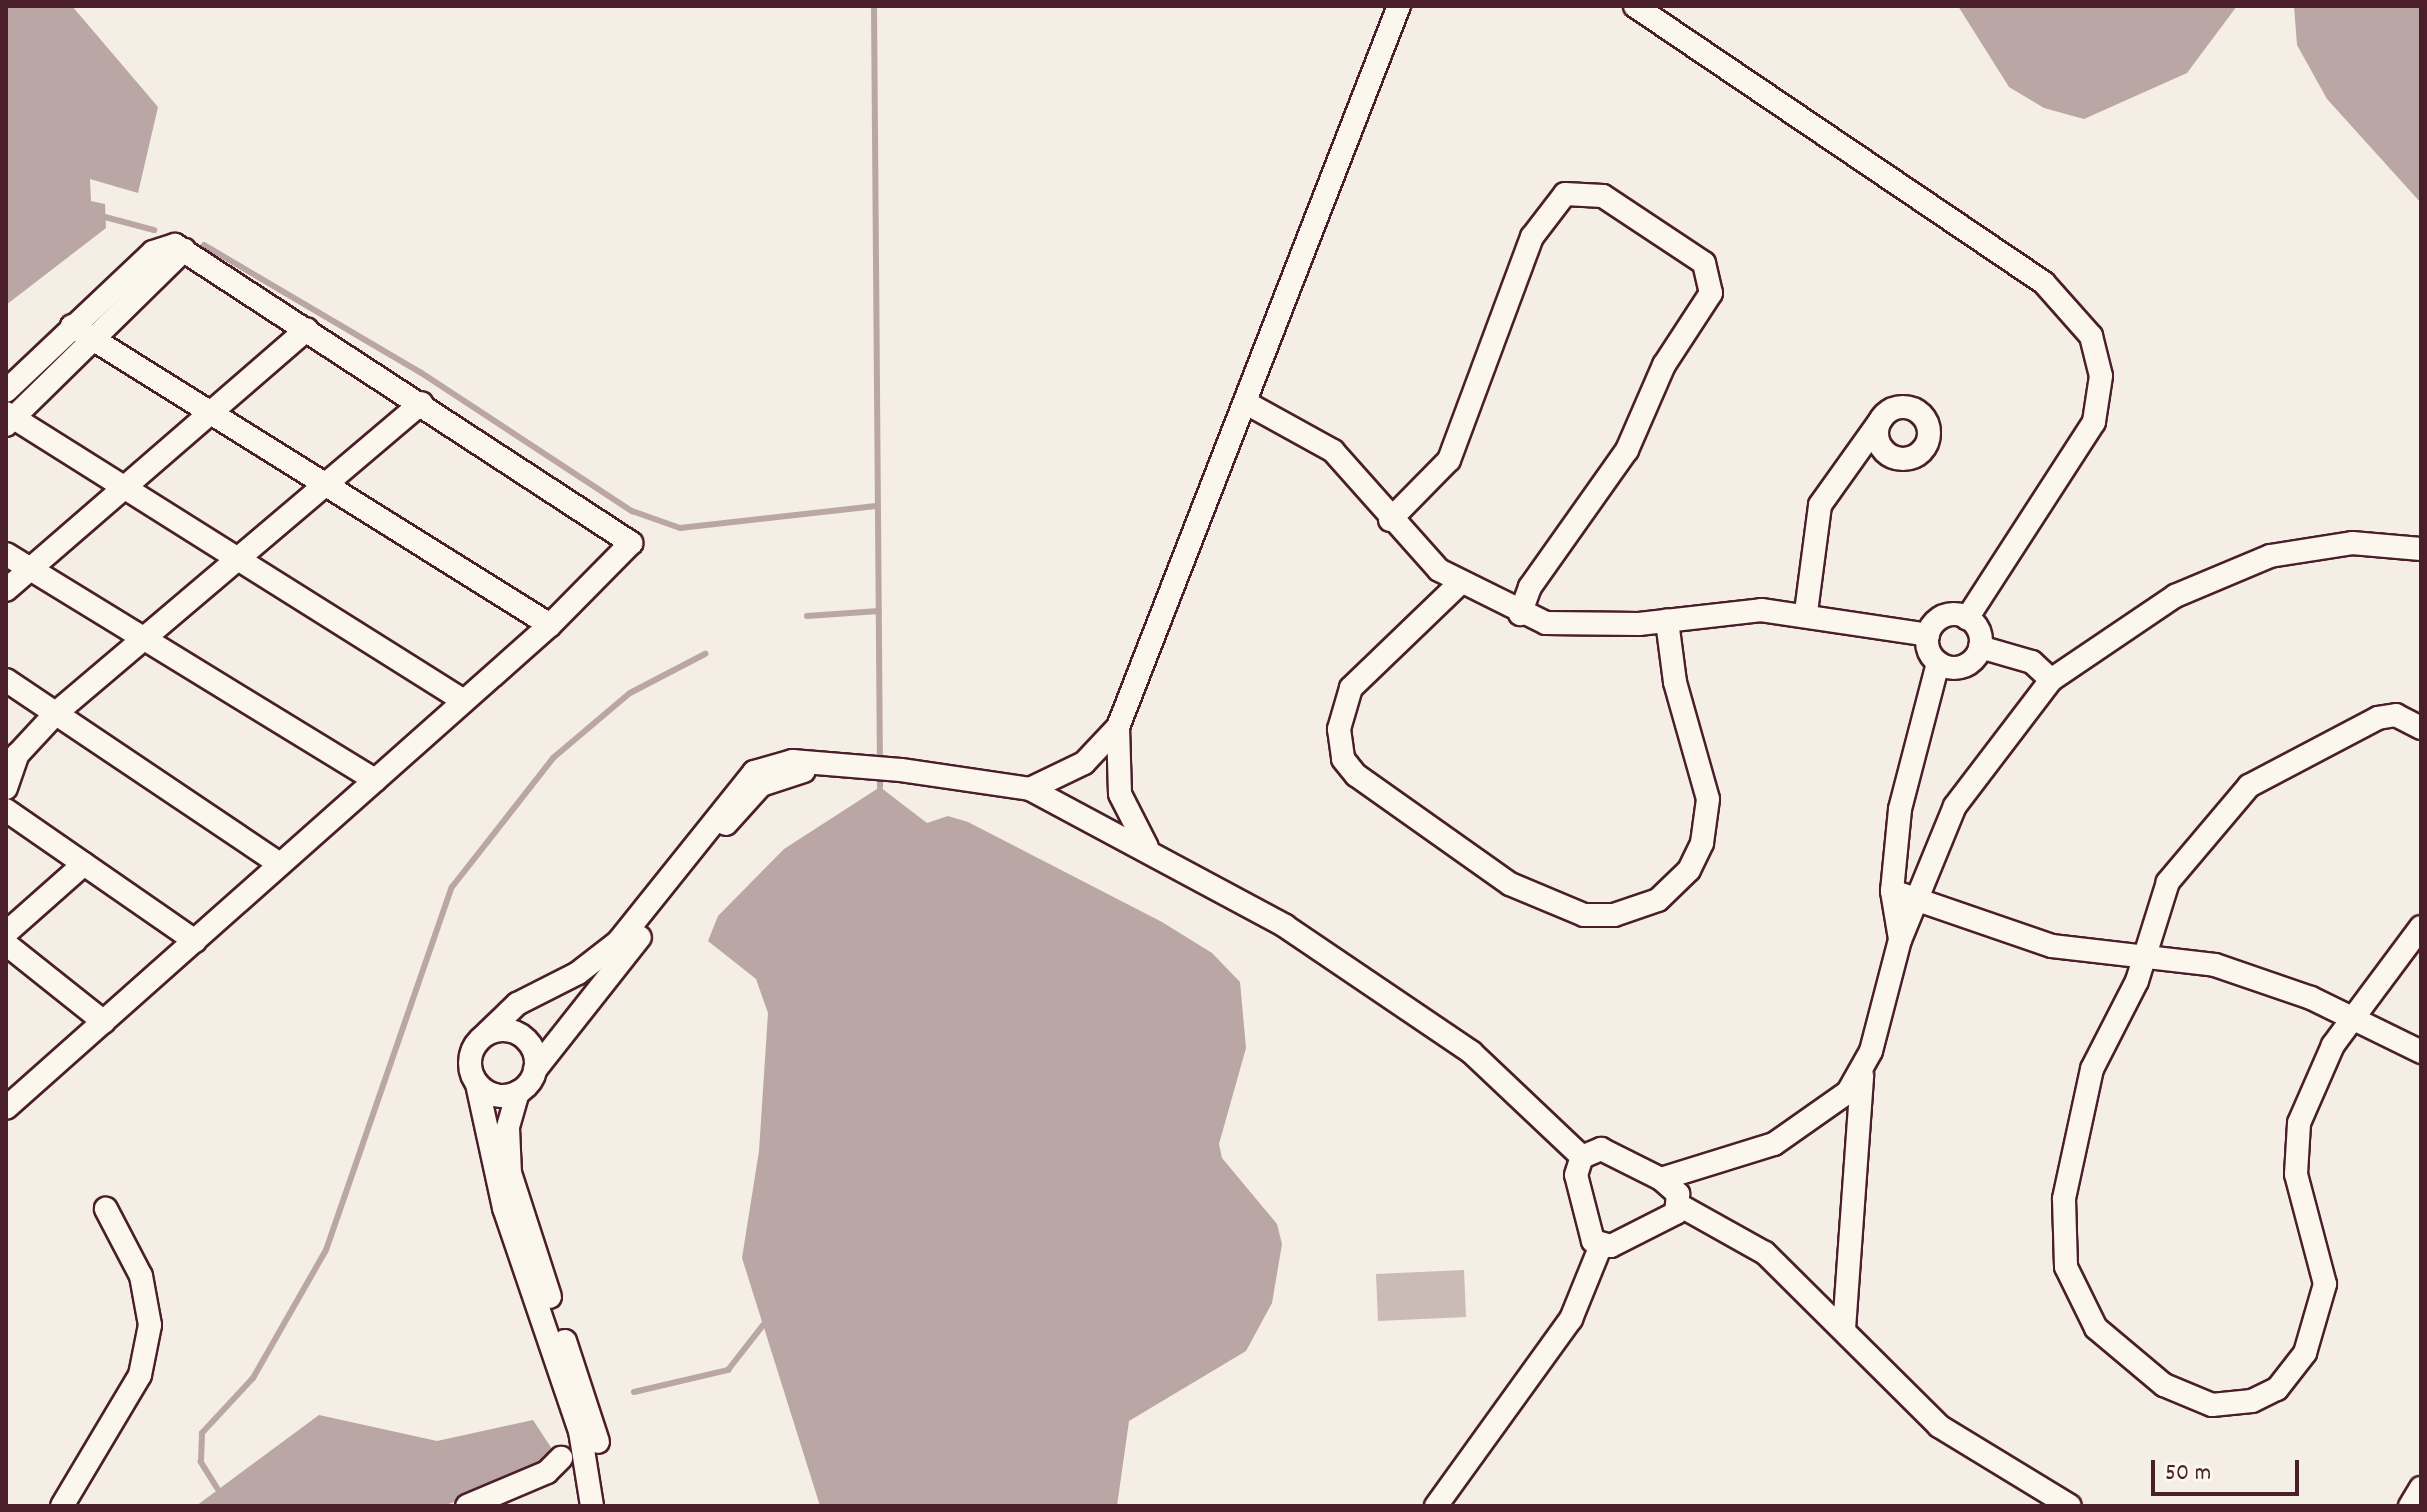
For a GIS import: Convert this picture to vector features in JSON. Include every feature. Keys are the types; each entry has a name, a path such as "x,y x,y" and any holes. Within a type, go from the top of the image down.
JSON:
{"street":[{"path":"1147,848 1116,775 1118,727 1248,404 1399,6"},
{"path":"1635,6 2044,283 2087,329 2101,376 2094,422 1967,618"},
{"path":"1390,520 1449,460 1536,226 1565,194 1603,196 1704,263 1711,293 1664,365 1627,450 1530,587 1520,614"},
{"path":"6,391 160,247 184,250 631,543 550,625 104,1022 9,1099"},
{"path":"184,250 8,419 125,488 464,701"},
{"path":"72,326 550,625"},
{"path":"6,590 307,329"},
{"path":"6,788 18,754 56,713 327,486 421,403"},
{"path":"1248,404 1333,451 1390,520 1459,584 1520,614 1557,626 1667,621 1723,611 1806,612 1928,635"},
{"path":"1806,612 1816,517 1850,456 1882,418 1909,408 1929,430 1916,456 1886,452 1850,456"},
{"path":"1882,418 1878,436 1886,452"},
{"path":"1844,1329 1862,1071 1900,940 1955,806 2051,680 2144,614 2249,563 2325,545 2421,549"},
{"path":"6,554 375,780"},
{"path":"1459,584 1351,688 1339,729 1343,759 1367,784 1510,884 1584,915 1622,914 1658,900 1680,882 1702,843 1708,799 1675,682 1667,621"},
{"path":"1928,635 1942,618 1967,618"},
{"path":"1967,618 1980,647 2032,662 2051,680"},
{"path":"1900,940 1892,891 1907,771 1938,663 1928,635"},
{"path":"1938,663 1963,666 1980,647"},
{"path":"6,680 280,864"},
{"path":"2421,728 2396,715 2378,718 2256,779 2168,882 2145,953 2088,1083 2064,1199 2063,1250 2075,1293 2107,1340 2149,1376 2212,1405 2252,1401 2277,1389 2318,1328 2323,1268 2297,1185 2294,1145 2318,1072 2353,1016 2421,927"},
{"path":"1030,789 1084,763 1118,727"},
{"path":"592,1506 580,1431 504,1208 470,1055 487,1033 517,1004 578,973 618,942 744,779 778,762 901,770 1030,789 1147,848 1382,986 1507,1082 1582,1157"},
{"path":"606,1506 587,1404 510,1173 508,1128 518,1092 751,794 788,774 833,766"},
{"path":"6,809 195,941"},
{"path":"6,933 84,864"},
{"path":"1892,891 2052,946 2145,953 2215,965 2353,1016 2421,1052"},
{"path":"6,944 104,1022"},
{"path":"487,1033 523,1036 535,1070"},
{"path":"1661,1179 1715,1167 1785,1139 1833,1109 1862,1071"},
{"path":"477,1084 496,1095 518,1092"},
{"path":"1582,1157 1614,1151 1661,1179 1679,1205 1757,1247 1844,1329 1939,1426 2070,1506"},
{"path":"1582,1157 1577,1190 1587,1232 1601,1245"},
{"path":"1436,1506 1571,1319 1601,1245 1659,1226 1679,1205"},
{"path":"62,1506 140,1375 150,1325 141,1276 106,1209"},
{"path":"467,1506 547,1472 561,1458"}],"shaded area":[{"path":"6,6 72,6 158,107 138,193 90,179 91,201 105,204 106,228 6,305"},
{"path":"1958,6 2237,6 2187,73 2084,119 2044,108 2009,87"},
{"path":"2294,6 2421,6 2421,203 2327,99 2297,45"},
{"path":"880,787 927,823 948,816 968,822 1162,922 1212,953 1240,982 1246,1048 1219,1144 1222,1158 1277,1224 1282,1244 1272,1303 1246,1351 1129,1421 1117,1506 820,1506 742,1258 759,1151 768,1013 756,979 708,941 718,916 784,849"},
{"path":"319,1415 437,1441 533,1420 554,1452 528,1476 443,1506 196,1506"}],"building":[{"path":"1464,1270 1466,1317 1378,1321 1376,1274"}],"waterway":[{"path":"874,6 880,762"},
{"path":"105,217 154,230"},
{"path":"204,245 420,372 632,511 680,528 876,506"},
{"path":"807,616 879,611"},
{"path":"217,1488 201,1462 202,1433 253,1378 326,1250 452,887 553,758 630,693 705,654"},
{"path":"880,773 880,787"},
{"path":"634,1392 728,1370 763,1325"}]}
